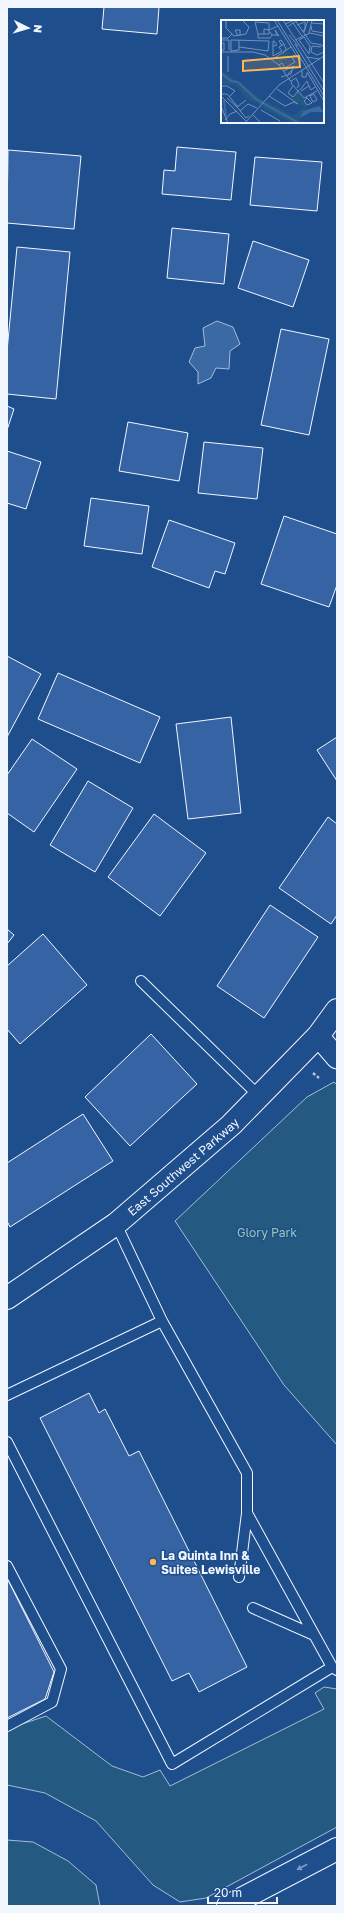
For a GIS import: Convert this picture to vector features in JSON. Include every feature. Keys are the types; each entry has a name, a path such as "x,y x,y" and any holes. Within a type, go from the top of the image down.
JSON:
{"street":[{"name":"East Southwest Parkway","path":"7,1298 116,1224 231,1125 318,1036 337,1010"},
{"path":"318,1036 337,1058"},
{"path":"228,1906 337,1849"}],"lane":[{"path":"141,981 259,1096"},
{"path":"116,1224 162,1322 247,1473 247,1513 240,1577"},
{"path":"7,1395 162,1322"},
{"path":"7,1442 172,1764 334,1668 314,1635 247,1513"},
{"path":"7,1566 61,1669 52,1702 7,1726"},
{"path":"253,1608 314,1635"}],"green space":[{"name":"Glory Park","path":"334,1082 337,1085 337,1445 284,1385 175,1221 307,1097"},
{"path":"324,1687 337,1689 337,1827 206,1898 180,1902 153,1885 96,1821 45,1793 7,1785 7,1729 46,1716 112,1766 143,1777 160,1770 170,1786 324,1709 315,1693"},
{"path":"7,1840 33,1842 68,1861 96,1885 100,1906 7,1906"}],"shaded area":[{"path":"217,321 233,327 240,344 230,351 229,369 216,368 211,378 198,384 198,372 189,362 195,348 205,346 203,328"}],"building":[{"path":"104,7 159,7 157,34 102,29"},
{"path":"177,147 236,152 231,200 162,194 164,170 175,171"},
{"path":"8,150 81,156 74,229 7,223"},
{"path":"255,157 322,162 317,211 250,205"},
{"path":"172,228 229,234 224,284 167,278"},
{"path":"253,241 309,260 293,307 238,288"},
{"path":"17,247 70,252 56,399 7,394 7,351"},
{"path":"281,329 329,339 309,435 261,425"},
{"path":"7,406 14,409 7,430"},
{"path":"128,422 188,433 179,481 119,471"},
{"path":"204,442 263,448 257,499 198,493"},
{"path":"7,451 41,462 26,509 7,503"},
{"path":"91,498 149,506 142,554 84,546"},
{"path":"284,516 337,534 337,585 329,607 261,584"},
{"path":"169,520 235,543 225,574 215,571 209,588 152,567"},
{"path":"7,656 41,674 7,737"},
{"path":"58,673 160,717 140,763 38,719"},
{"path":"231,717 241,813 188,819 176,724"},
{"path":"337,737 337,781 317,750"},
{"path":"32,739 77,769 34,832 7,813 7,775"},
{"path":"88,781 133,808 95,872 50,845"},
{"path":"154,814 206,853 160,916 108,877"},
{"path":"328,817 337,824 337,915 331,924 279,888"},
{"path":"270,905 318,937 264,1018 217,986"},
{"path":"7,929 14,935 7,944"},
{"path":"43,934 87,985 20,1044 7,1029 7,966"},
{"path":"151,1034 197,1084 130,1146 85,1097"},
{"path":"83,1114 113,1161 10,1227 7,1221 7,1163"},
{"name":"La Quinta Inn & Suites Lewisville","path":"89,1393 99,1413 105,1409 129,1456 139,1451 247,1667 199,1692 189,1673 172,1681 40,1418"},
{"path":"7,1578 54,1672 45,1699 7,1718"}],"place":[{"name":"La Quinta Inn & Suites Lewisville","path":"153,1562"}]}
